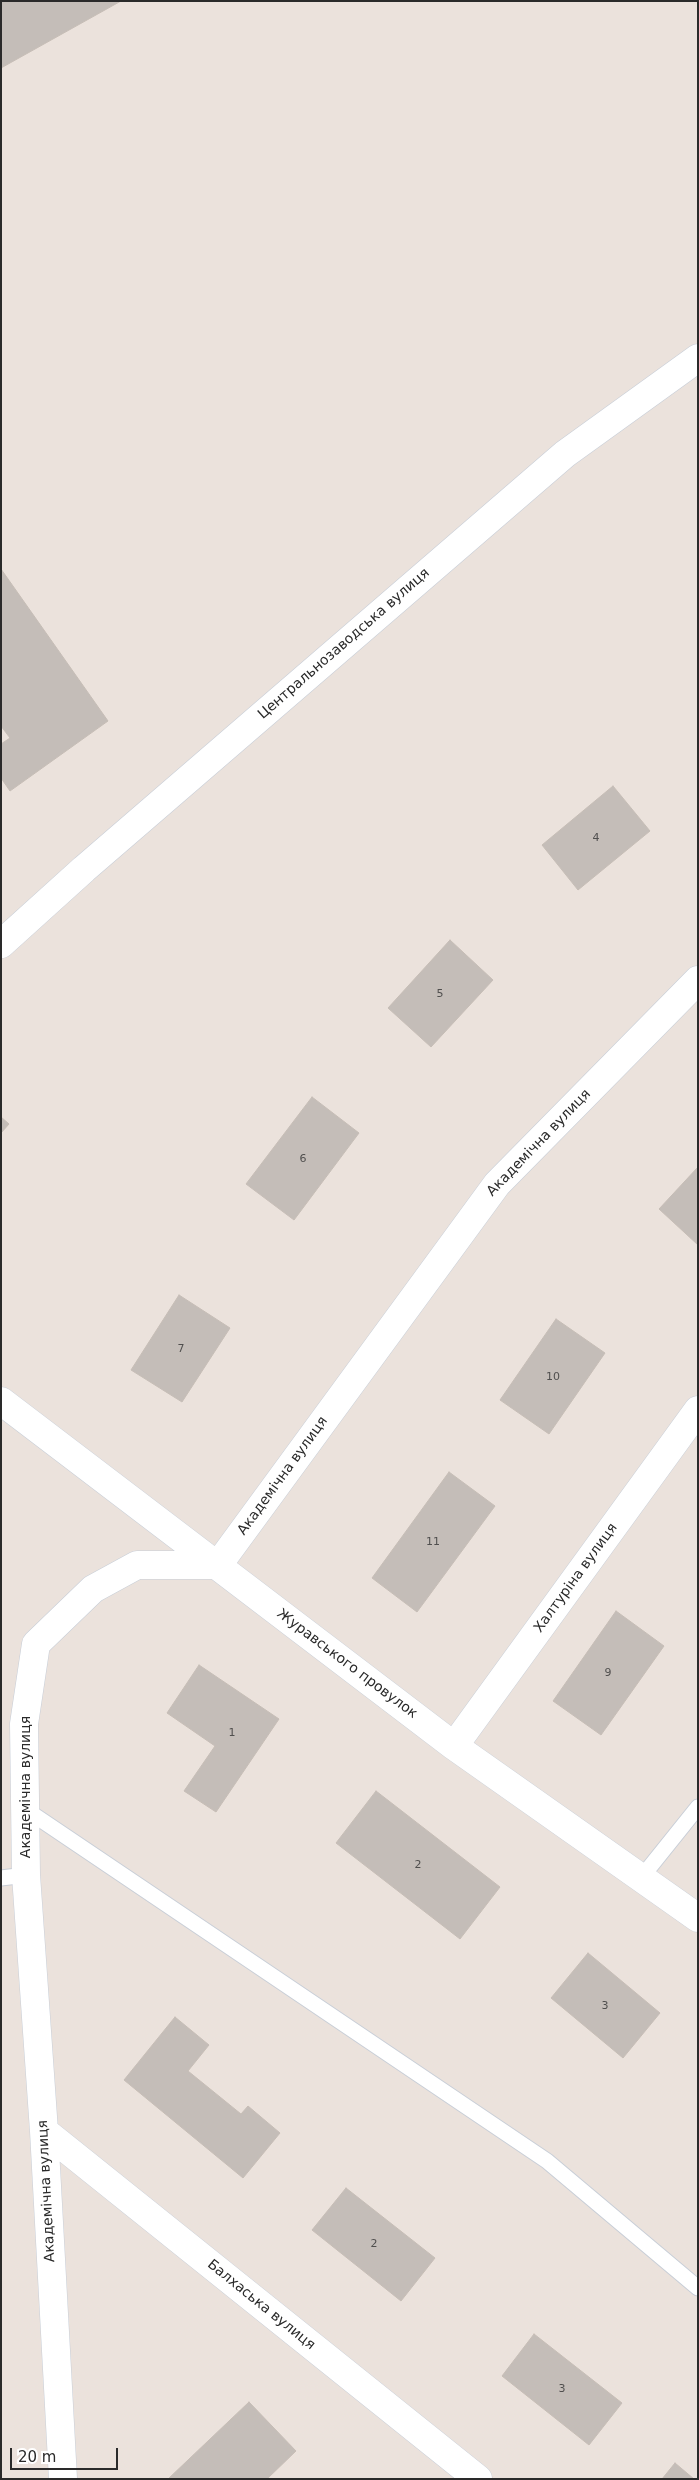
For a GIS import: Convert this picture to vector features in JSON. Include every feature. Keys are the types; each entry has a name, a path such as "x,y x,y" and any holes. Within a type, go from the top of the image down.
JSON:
{"street":[{"name":"Центральнозаводська вулиця","path":"1,944 84,869 565,454 698,358"},
{"name":"Академічна вулиця","path":"63,2479 44,2131 14,1876 25,1809 24,1724 36,1644 93,1589 137,1565 218,1565 497,1184 698,980"},
{"name":"Журавського провулок","path":"1,1401 454,1746 698,1918"},
{"name":"Халтуріна вулиця","path":"454,1746 698,1410"},
{"name":"Балхаська вулиця","path":"44,2131 478,2479"}],"lane":[{"path":"641,1878 698,1808"},
{"path":"25,1809 547,2161 698,2288"}],"building":[{"path":"1,1 121,1 1,68"},
{"path":"1,569 108,721 10,791 1,778 1,744 10,738 1,726"},
{"path":"613,786 650,831 578,890 542,845"},
{"path":"450,940 493,980 431,1047 388,1008"},
{"path":"312,1097 359,1133 294,1220 246,1184"},
{"path":"1,1117 9,1124 1,1133"},
{"path":"698,1167 698,1245 659,1209"},
{"path":"179,1295 230,1328 182,1402 131,1370"},
{"path":"556,1319 605,1353 549,1434 500,1400"},
{"path":"449,1472 495,1506 417,1612 372,1578"},
{"path":"616,1611 664,1646 601,1735 553,1701"},
{"path":"199,1665 279,1719 216,1812 184,1791 215,1746 167,1713"},
{"path":"376,1791 500,1887 460,1939 336,1843"},
{"path":"588,1953 660,2013 623,2058 551,1998"},
{"path":"175,2017 209,2045 188,2071 241,2114 248,2106 280,2133 243,2178 124,2080"},
{"path":"346,2188 435,2258 401,2301 312,2230"},
{"path":"534,2334 622,2403 589,2445 502,2376"},
{"path":"249,2402 296,2451 267,2479 168,2479"},
{"path":"675,2463 694,2479 662,2479"}]}
